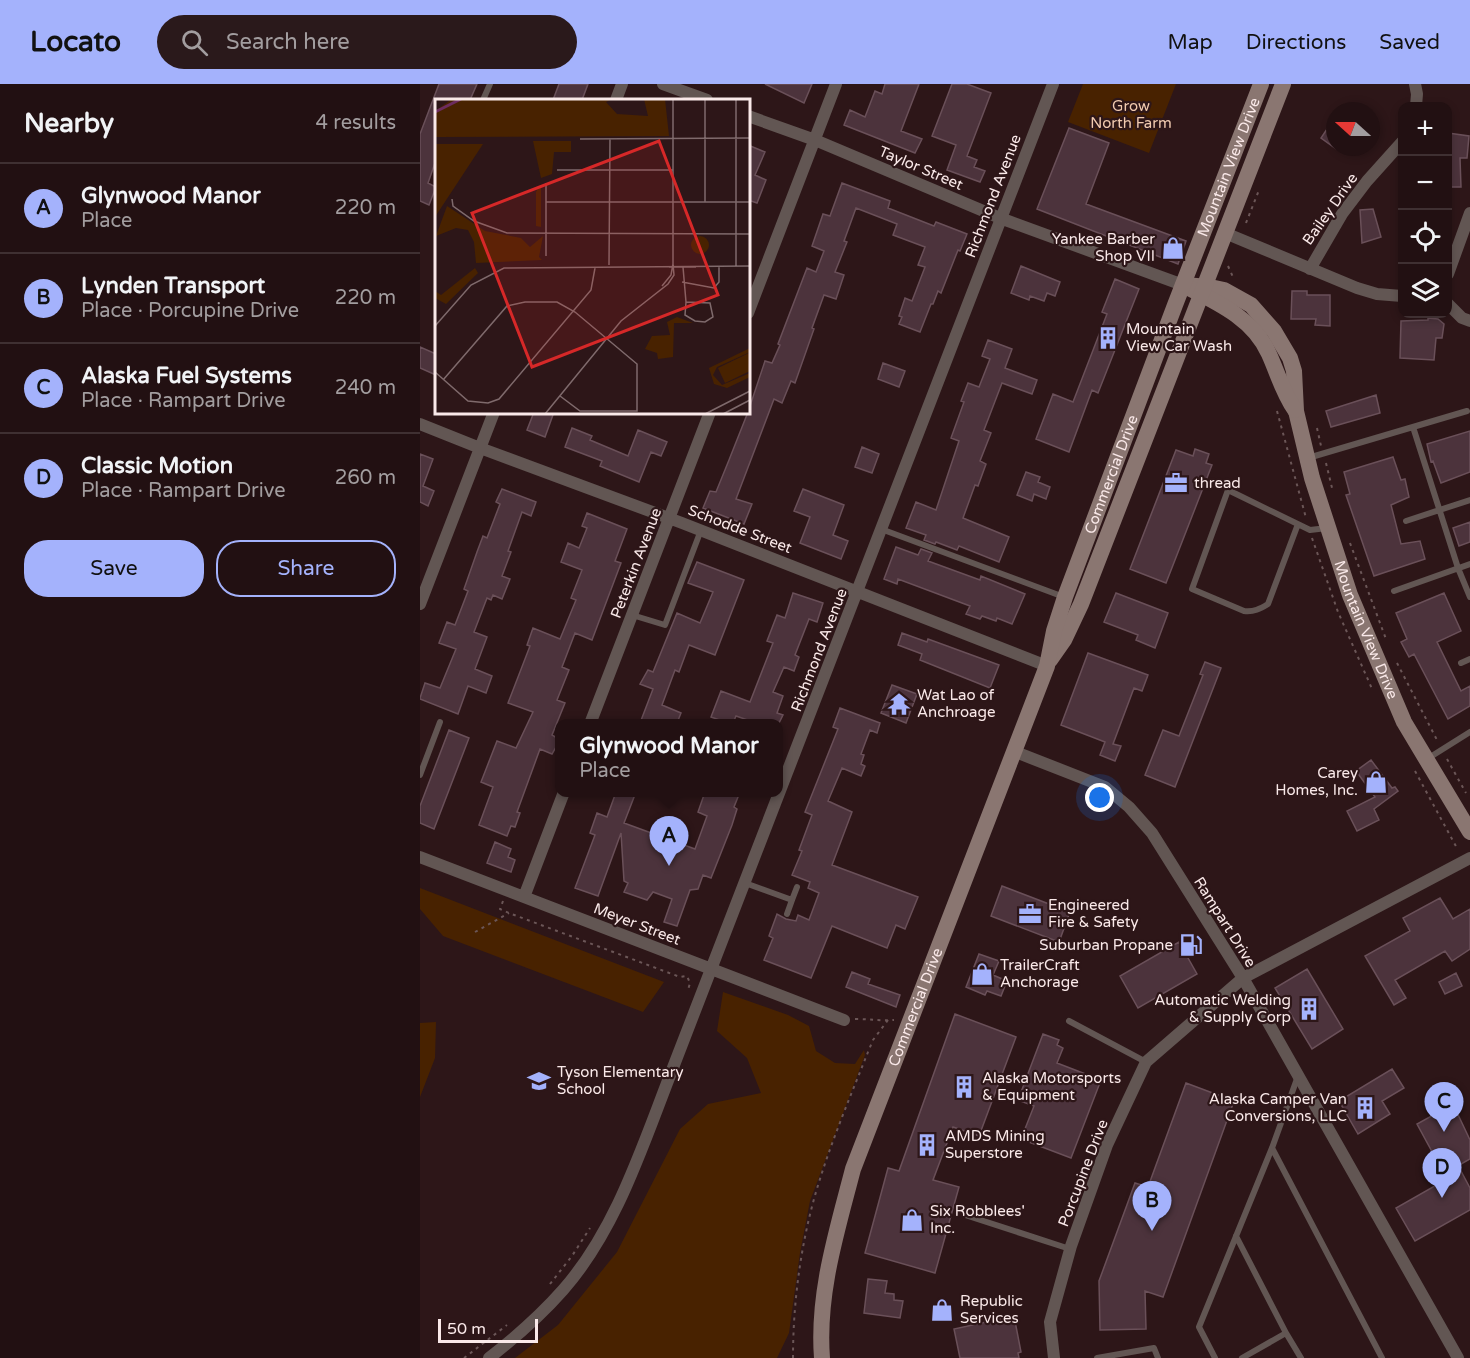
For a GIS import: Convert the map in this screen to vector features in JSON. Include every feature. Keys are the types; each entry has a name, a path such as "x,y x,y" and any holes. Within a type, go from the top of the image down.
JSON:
{"main road":[{"name":"Mountain View Drive","path":"1262,84 1183,285 1202,290 1244,320 1268,352 1286,397 1296,411 1316,456 1328,528 1354,606 1419,762 1470,832"},
{"name":"Mountain View Drive","path":"1202,290 1283,84"},
{"name":"Commercial Drive","path":"1047,666 1050,645 1065,597 1183,285"},
{"name":"Commercial Drive","path":"822,1358 823,1299 831,1252 853,1169 1047,666 1064,640 1081,604 1202,290"}],"street":[{"path":"616,99 622,84"},
{"path":"663,84 705,99"},
{"path":"750,308 836,84"},
{"name":"Richmond Avenue","path":"783,783 1053,84"},
{"path":"1415,84 1416,102"},
{"name":"Taylor Street","path":"750,117 815,140 1000,218 1183,285"},
{"name":"Bailey Drive","path":"1310,268 1342,214 1398,146"},
{"path":"1452,264 1470,213"},
{"path":"1225,233 1357,288 1377,294 1398,296"},
{"path":"1452,308 1462,318 1470,321"},
{"path":"420,604 493,414"},
{"name":"Peterkin Avenue","path":"592,719 709,414"},
{"name":"Schodde Street","path":"420,424 670,518 1047,666"},
{"name":"Rampart Drive","path":"1014,751 1105,788 1129,807 1152,833 1243,978 1458,1358"},
{"path":"524,897 562,797"},
{"name":"Richmond Avenue","path":"489,1358 522,1332 564,1288 596,1244 621,1198 778,797"},
{"name":"Meyer Street","path":"420,857 844,1020"},
{"name":"Porcupine Drive","path":"1054,1358 1050,1322 1070,1249 1107,1145 1146,1062 1243,978 1467,860"}],"lane":[{"path":"483,99 490,84"},
{"path":"1316,456 1467,411"},
{"path":"1413,427 1458,568 1470,597"},
{"path":"1298,524 1268,604 1253,612 1244,611 1192,590 1228,490 1298,524 1310,530 1328,528"},
{"path":"1406,521 1470,500"},
{"path":"881,529 1065,597"},
{"path":"632,615 665,625 701,530"},
{"path":"1394,591 1470,564"},
{"path":"1461,663 1470,658"},
{"path":"420,775 440,722"},
{"path":"1419,762 1470,732"},
{"path":"744,883 792,900"},
{"path":"787,914 797,886"},
{"path":"1069,1021 1146,1062"},
{"path":"1215,1358 1199,1327 1272,1148 1298,1075"},
{"path":"1272,1148 1382,1358"},
{"path":"965,1215 1070,1249"},
{"path":"1236,1236 1301,1358"},
{"path":"1242,1358 1286,1333"},
{"path":"1097,1358 1154,1348 1158,1358"}],"path":[{"path":"1228,268 1234,278"},
{"path":"1275,405 1310,530 1338,612 1375,695"},
{"path":"1315,422 1316,456 1334,493"},
{"path":"1350,543 1388,643"},
{"path":"1395,661 1468,798"},
{"path":"1419,762 1467,860"},
{"path":"500,909 680,977 687,976 690,983 686,997"},
{"path":"475,932 509,913"},
{"path":"844,1020 873,1018 880,1021 894,1020"},
{"path":"793,1358 798,1279 815,1197 868,1052 873,1040 888,1020"},
{"path":"546,1289 572,1256 593,1222"},
{"path":"464,1358 507,1325"}],"green space":[{"name":"Grow North Farm","path":"1083,84 1176,84 1149,153 1068,122"},
{"path":"420,888 664,982 643,1012 443,936 420,909"},
{"path":"723,992 788,1015 809,1026 816,1051 835,1063 855,1064 864,1050 865,1055 810,1201 789,1333 777,1358 515,1358 558,1325 617,1252 680,1129 708,1104 761,1093 747,1058 717,1031"},
{"path":"436,1022 435,1058 420,1097 420,1023"}],"building":[{"path":"439,84 477,84 470,99 435,99 435,163 428,183 435,186 435,190 429,205 420,201 420,134"},
{"path":"559,84 588,84 582,99 553,99"},
{"path":"765,84 812,84 804,103"},
{"path":"885,84 919,84 901,131 922,139 915,153 844,125 850,110 865,117 875,91 882,94"},
{"path":"952,84 967,84 991,93 967,156 977,160 974,167 985,171 980,182 947,170 956,145 932,136"},
{"path":"1069,128 1109,143 1086,204 1186,241 1178,264 1037,209"},
{"path":"1326,130 1326,142 1321,138"},
{"path":"1452,134 1469,136 1467,158 1460,158 1461,187 1452,187"},
{"path":"750,146 765,152 755,175 766,180 757,203 750,201"},
{"path":"842,183 890,201 888,208 934,226 936,222 967,234 941,293 938,291 931,304 920,332 899,324 902,317 899,316 905,298 912,301 925,267 918,265 925,247 893,235 897,224 856,208 844,241 847,242 835,272 844,275 836,299 824,295 795,383 791,381 782,403 774,399 736,499 752,504 744,524 703,508 710,491 716,492 747,414 750,414 750,406 765,361 772,363 780,345 778,344 807,268 816,272 824,251 812,246 823,214 830,216"},
{"path":"1373,209 1381,237 1362,243 1360,210"},
{"path":"1021,266 1060,282 1055,296 1047,293 1044,301 1030,296 1029,300 1011,293"},
{"path":"1115,279 1139,289 1098,393 1092,390 1069,452 1036,439 1053,394 1073,402 1107,314 1102,312"},
{"path":"1292,291 1307,291 1307,295 1330,295 1330,326 1315,325 1316,319 1291,319"},
{"path":"1428,318 1438,319 1444,324 1442,338 1436,338 1434,360 1400,358 1401,321 1428,320"},
{"path":"988,340 1012,349 1005,368 1037,380 1032,394 1002,383 984,430 991,433 980,461 986,464 978,486 975,485 963,518 1009,537 999,562 959,546 957,550 924,540 926,535 906,528 916,502 936,510 959,441 951,438 964,402 961,401 968,383 979,387 990,359 982,356"},
{"path":"420,347 435,354 435,375 420,368"},
{"path":"883,363 905,371 899,387 878,379"},
{"path":"1376,395 1380,413 1331,427 1326,411"},
{"path":"533,414 553,414 545,437 527,430"},
{"path":"572,428 592,436 590,440 628,456 638,430 667,442 661,456 651,452 639,482 600,466 602,461 565,447"},
{"path":"1470,431 1470,472 1441,483 1433,461 1431,462 1427,444"},
{"path":"862,447 879,454 872,473 855,467"},
{"path":"1195,449 1209,454 1206,463 1212,465 1166,583 1130,569 1176,450 1193,456"},
{"path":"420,454 433,459 423,486 434,491 428,506 420,502"},
{"path":"1393,457 1401,480 1405,479 1409,497 1391,505 1401,544 1420,541 1425,559 1374,576 1346,495 1350,494 1344,472"},
{"path":"1026,472 1040,477 1038,482 1050,487 1046,499 1034,494 1032,501 1017,495"},
{"path":"502,489 536,502 531,516 522,512 508,551 511,552 502,576 510,579 502,599 493,595 491,600 487,598 474,632 487,637 475,669 492,676 486,693 468,686 458,714 420,698 425,683 440,688 456,649 439,643 447,622 455,625 468,591 464,589 483,536 487,538 500,504 496,502"},
{"path":"803,489 844,505 833,535 848,541 841,559 800,543 810,517 794,511"},
{"path":"587,513 627,529 615,561 621,563 592,640 575,633 562,667 569,670 557,700 565,703 558,719 555,719 552,735 555,737 555,749 552,754 540,749 517,812 520,813 515,827 511,826 507,836 479,825 493,787 481,782 497,741 516,748 533,712 508,703 530,646 527,645 533,628 560,639 576,600 571,598 582,570 561,562 568,543 579,548 587,528 582,526"},
{"path":"1470,522 1470,542 1459,546 1453,528"},
{"path":"896,547 918,555 921,549 932,553 928,561 980,580 981,576 1025,594 1012,624 997,618 996,621 982,616 980,619 966,614 970,606 898,579 897,584 884,579"},
{"path":"697,562 744,580 715,655 689,645 679,672 675,670 662,705 681,713 679,719 642,719 653,689 640,684 648,670 653,672 677,613 700,623 713,592 688,583"},
{"path":"793,593 823,603 817,622 809,619 795,655 799,657 794,671 784,667 773,692 783,696 777,713 783,715 781,719 745,719 736,716 735,719 717,719 711,717 721,691 750,702 773,643 767,641 777,615 785,618"},
{"path":"1116,593 1168,613 1155,648 1136,640 1138,635 1104,622"},
{"path":"1444,593 1461,631 1437,642 1461,691 1470,686 1470,706 1448,719 1414,654 1409,657 1401,642 1407,639 1396,613"},
{"path":"902,633 927,642 928,639 999,665 990,688 920,660 922,654 898,645"},
{"path":"1088,653 1148,675 1142,691 1134,688 1113,744 1121,746 1115,761 1100,755 1105,742 1061,725"},
{"path":"1205,662 1221,668 1175,787 1145,775 1163,730 1179,736 1203,675 1200,674"},
{"name":"Wat Lao of Anchroage","path":"892,685 917,694 906,723 881,713"},
{"path":"840,708 880,723 877,733 870,730 861,754 864,755 861,764 865,766 861,776 842,768 828,801 852,812 832,865 918,897 905,929 896,925 887,948 832,926 811,978 764,960 773,938 769,936 777,914 796,921 798,915 809,920 819,893 808,888 810,882 792,875 802,851 799,850 812,815 805,812 838,729 833,727"},
{"path":"449,730 469,738 434,829 420,823 420,806"},
{"path":"1371,760 1392,788 1395,787 1398,791 1374,809 1379,820 1357,831 1347,811 1375,797 1356,771"},
{"path":"614,797 634,797 624,823 695,849 707,816 698,812 703,797 738,797 734,807 737,809 732,825 711,878 703,875 698,889 690,890 677,926 664,922 672,899 653,892 647,900 624,892 628,883 624,881 621,833 598,896 575,888 595,835 590,833 597,813 607,817"},
{"path":"495,842 511,849 508,857 515,860 511,872 487,863"},
{"name":"Engineered Fire & Safety","path":"1002,886 1070,912 1059,942 991,916"},
{"path":"1440,898 1453,919 1470,909 1470,949 1452,961 1445,951 1395,980 1406,998 1394,1005 1365,956 1410,931 1403,918"},
{"path":"1179,942 1197,974 1138,1008 1120,976"},
{"name":"TrailerCraft Anchorage","path":"979,954 999,961 993,975 1007,981 1001,996 987,991 985,995 966,987"},
{"name":"Automatic Welding & Supply Corp","path":"1307,969 1343,1029 1312,1049 1275,988"},
{"path":"852,972 870,979 868,984 900,995 896,1007 846,987"},
{"path":"1456,973 1462,986 1445,994 1439,982"},
{"path":"955,1014 1016,1037 979,1136 953,1127 933,1180 959,1187 935,1273 865,1253 888,1168 899,1171"},
{"path":"1043,1034 1059,1040 1057,1045 1063,1048 1057,1063 1101,1080 1071,1158 1021,1139 1034,1106 1018,1100"},
{"name":"Alaska Camper Van Conversions, LLC","path":"1392,1069 1404,1088 1382,1101 1390,1114 1358,1134 1339,1101"},
{"path":"1186,1083 1234,1101 1163,1297 1145,1291 1146,1329 1100,1330 1099,1281 1135,1183 1148,1187"},
{"path":"1453,1104 1470,1140 1470,1159 1456,1167 1448,1152 1436,1159 1417,1124"},
{"path":"1461,1171 1470,1188 1470,1210 1415,1241 1396,1208"},
{"path":"868,1279 887,1281 885,1293 894,1294 894,1300 903,1301 900,1318 864,1313"},
{"path":"1014,1316 1021,1352 1018,1353 1019,1358 960,1358 954,1329"}],"place":[{"name":"Yankee Barber Shop VII","path":"1173,248"},
{"name":"Mountain View Car Wash","path":"1108,338"},
{"name":"thread","path":"1176,483"},
{"name":"Wat Lao of Anchroage","path":"899,704"},
{"name":"Carey Homes, Inc.","path":"1376,782"},
{"name":"Glynwood Manor","path":"669,866"},
{"name":"Engineered Fire & Safety","path":"1030,914"},
{"name":"Suburban Propane","path":"1191,945"},
{"name":"TrailerCraft Anchorage","path":"982,974"},
{"name":"Automatic Welding & Supply Corp","path":"1309,1009"},
{"name":"Tyson Elementary School","path":"539,1081"},
{"name":"Alaska Motorsports & Equipment","path":"964,1087"},
{"name":"Alaska Camper Van Conversions, LLC","path":"1365,1108"},
{"name":"Alaska Fuel Systems","path":"1444,1132"},
{"name":"AMDS Mining Superstore","path":"927,1145"},
{"name":"Classic Motion","path":"1442,1198"},
{"name":"Six Robblees' Inc.","path":"912,1220"},
{"name":"Lynden Transport","path":"1152,1231"},
{"name":"Republic Services","path":"942,1310"}]}
